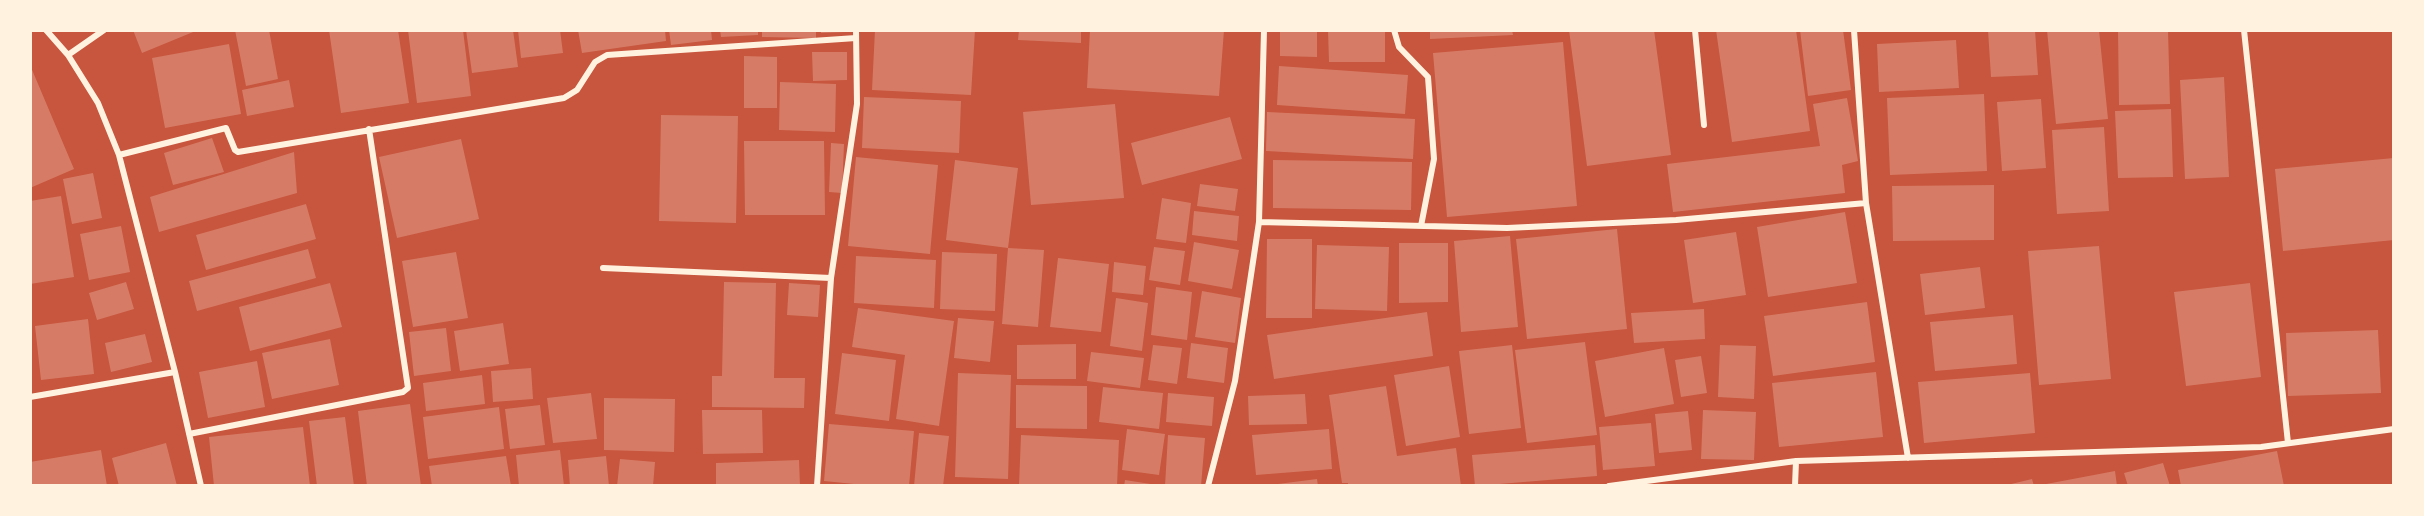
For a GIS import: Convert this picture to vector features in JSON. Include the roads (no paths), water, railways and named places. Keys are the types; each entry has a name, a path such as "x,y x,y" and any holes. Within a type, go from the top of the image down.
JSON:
{"street":[{"path":"46,30 68,55 98,103 119,155 175,372 201,486"},
{"path":"68,55 104,30"},
{"path":"817,486 831,278 857,104 856,30"},
{"path":"1208,486 1235,381 1258,222 1264,30"},
{"path":"1394,30 1399,47 1428,77 1434,159 1421,226"},
{"path":"1695,30 1704,125"},
{"path":"1854,30 1866,203 1908,458"},
{"path":"2244,30 2289,443"},
{"path":"119,155 226,128 238,152 564,98 577,90 595,62 607,55 856,38"},
{"path":"189,434 403,393 408,388 369,129"},
{"path":"1258,222 1507,228 1676,220 1866,203"},
{"path":"603,268 831,278"},
{"path":"30,397 175,372"},
{"path":"1609,486 1796,461 2261,447 2394,429"},
{"path":"1795,486 1796,461"}]}
